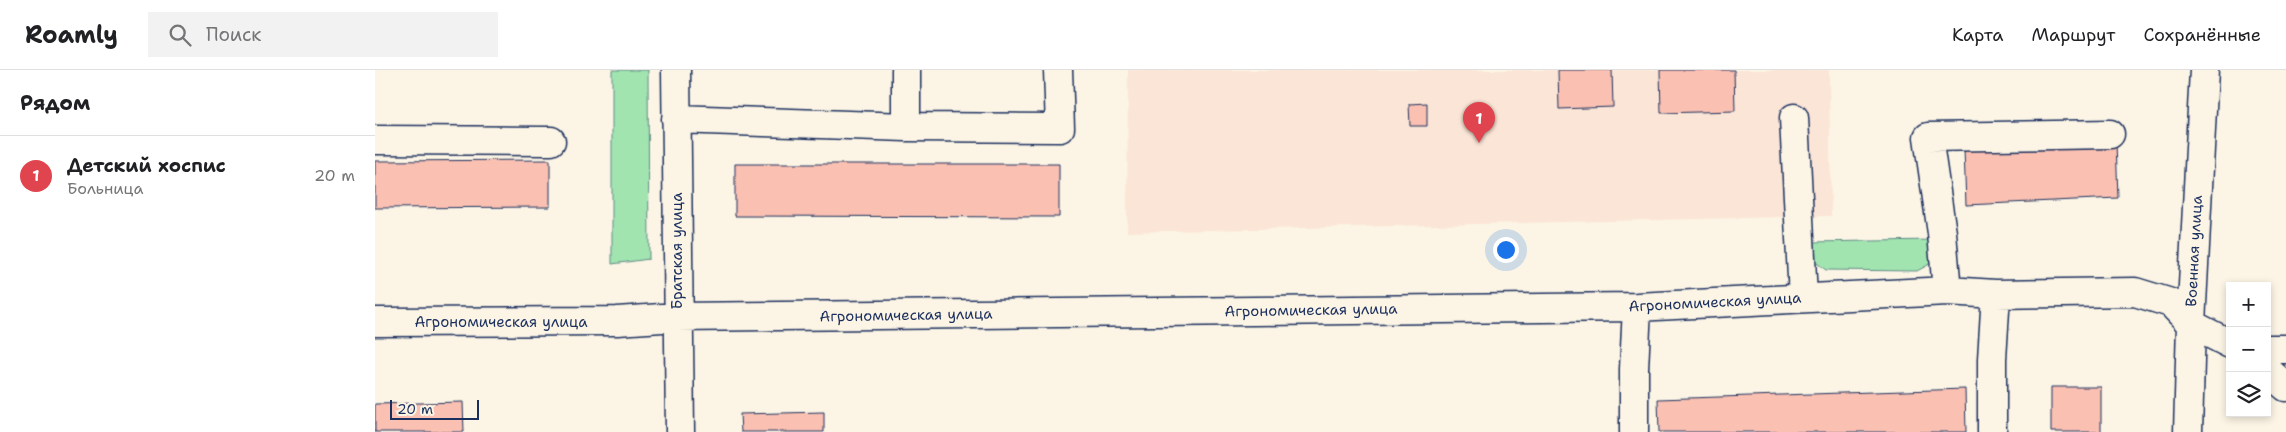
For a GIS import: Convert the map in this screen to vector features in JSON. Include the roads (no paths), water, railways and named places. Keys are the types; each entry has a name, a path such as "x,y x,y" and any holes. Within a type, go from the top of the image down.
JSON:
{"street":[{"name":"Братская улица","path":"676,70 677,317 680,432"},
{"path":"906,70 906,127"},
{"path":"677,119 906,127 1060,128 1058,70"},
{"name":"Военная улица","path":"2189,432 2191,324 2204,70"},
{"path":"1794,118 1803,298"},
{"path":"1947,291 1942,233 1928,136 2110,134"},
{"path":"375,140 551,141"},
{"name":"Агрономическая улица","path":"375,322 617,321 677,317 1637,307 1947,291 1996,294 2135,292 2171,303 2191,324 2226,342"},
{"path":"1992,432 1992,359 1996,294"},
{"path":"1634,432 1637,307"},
{"path":"2271,349 2286,348"},
{"path":"2269,372 2286,387"}],"place":[{"name":"Детский хоспис","path":"1479,143"}]}
